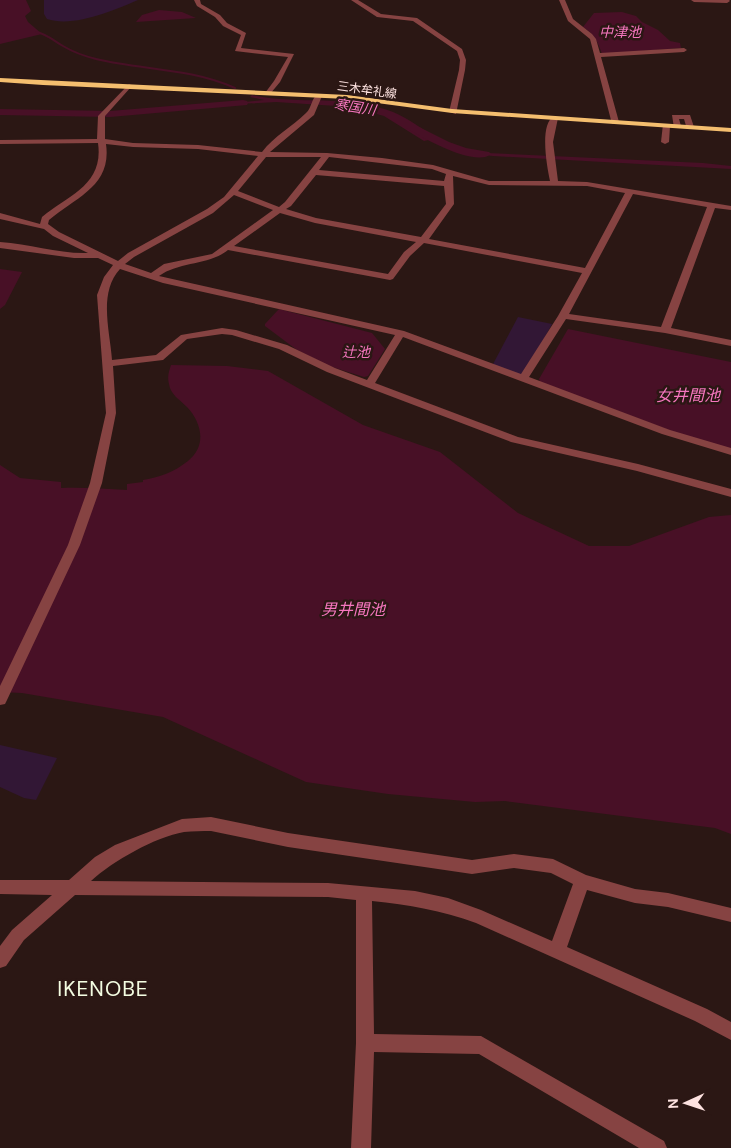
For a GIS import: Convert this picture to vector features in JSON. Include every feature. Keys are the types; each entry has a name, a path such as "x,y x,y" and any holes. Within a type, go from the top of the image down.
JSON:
{"main road":[{"name":"三木牟礼線","path":"0,80 268,93 317,100 357,98 407,107 453,112 677,126"},
{"path":"690,127 731,130"}],"street":[{"path":"197,0 199,5 218,16 224,24 244,34 237,50 292,55 277,82 268,93"},
{"path":"354,0 378,16 416,19 460,50 463,60 462,70 453,112"},
{"path":"562,0 570,20 590,34 593,40 615,122"},
{"path":"694,0 728,2"},
{"path":"597,55 684,50"},
{"path":"46,227 44,225 45,219 84,190 96,177 102,162 100,122 129,86"},
{"path":"0,700 74,545 96,482 111,413 102,296 104,284 120,264 210,212 233,192 280,137 304,119 317,100"},
{"path":"677,126 675,117 688,117 690,127"},
{"path":"554,118 548,132 554,183"},
{"path":"665,142 666,126"},
{"path":"0,142 102,141 133,146 198,147 236,153 327,155 424,166 489,183 506,185 587,184 731,208"},
{"path":"152,277 167,266 216,256 250,229 288,204 327,155"},
{"path":"314,172 448,184"},
{"path":"227,247 390,277 407,254 424,239 452,201 448,176 452,173"},
{"path":"233,192 280,210 315,220 587,271"},
{"path":"523,379 563,316 630,192"},
{"path":"664,330 712,205"},
{"path":"0,216 46,227 56,234 152,277 401,333 666,432 731,452"},
{"path":"0,245 17,246 70,256 100,254"},
{"path":"563,316 664,330 731,344"},
{"path":"108,364 159,358 184,337 191,335 233,332 283,347 330,370 370,383 515,440 731,493"},
{"path":"370,383 401,333"},
{"path":"0,960 18,935 101,862 121,850 182,826 211,824 288,840 472,867 514,861 553,866 582,881 635,896 668,900 731,915"},
{"path":"557,950 582,881"},
{"path":"0,887 328,890 415,898 448,905 481,917 701,1015 731,1031"},
{"path":"361,1148 365,1044 364,892"},
{"path":"365,1044 482,1045 657,1148"}],"shaded area":[{"path":"44,0 138,0 94,17 81,20 57,21 47,19 44,14"},
{"path":"518,317 552,324 523,378 492,366"},
{"path":"0,745 57,758 36,800 24,798 0,787"}],"water":[{"path":"0,0 26,0 31,11 25,16 28,22 42,34 0,44"},
{"path":"159,10 182,12 196,18 136,22 142,15"},
{"name":"中津池","path":"622,12 636,16 642,22 658,30 670,41 680,43 681,48 602,54 595,39 583,27 594,13"},
{"path":"252,95 269,98 341,101 376,107 398,114 437,138 424,141 384,116 352,107 276,102 218,105 264,100 250,97"},
{"path":"460,150 487,153 703,163 731,166 731,169 493,156"},
{"path":"0,269 22,272 5,305 0,309"},
{"name":"辻池","path":"279,309 372,333 385,349 368,376 364,377 329,366 297,350 265,326"},
{"name":"女井間池","path":"568,329 731,362 731,450 698,441 540,382 539,379"},
{"name":"男井間池","path":"171,365 227,366 268,371 363,425 440,452 518,513 589,546 629,546 709,517 731,515 731,834 715,828 505,801 475,802 388,794 306,782 163,717 22,693 0,692 0,465 20,478 61,482 61,488 127,490 127,484 143,482 143,480 161,476 178,468 194,455 200,442 200,434 199,427 192,413 173,394 170,388 168,376"}],"waterway":[{"path":"36,32 79,54 92,58 113,63 183,73 218,81 235,88"},
{"name":"寒国川","path":"0,112 110,114 243,103"},
{"name":"寒国川","path":"409,125 426,136 454,148 485,154"}],"district":[{"name":"IKENOBE","path":"103,989"}]}
